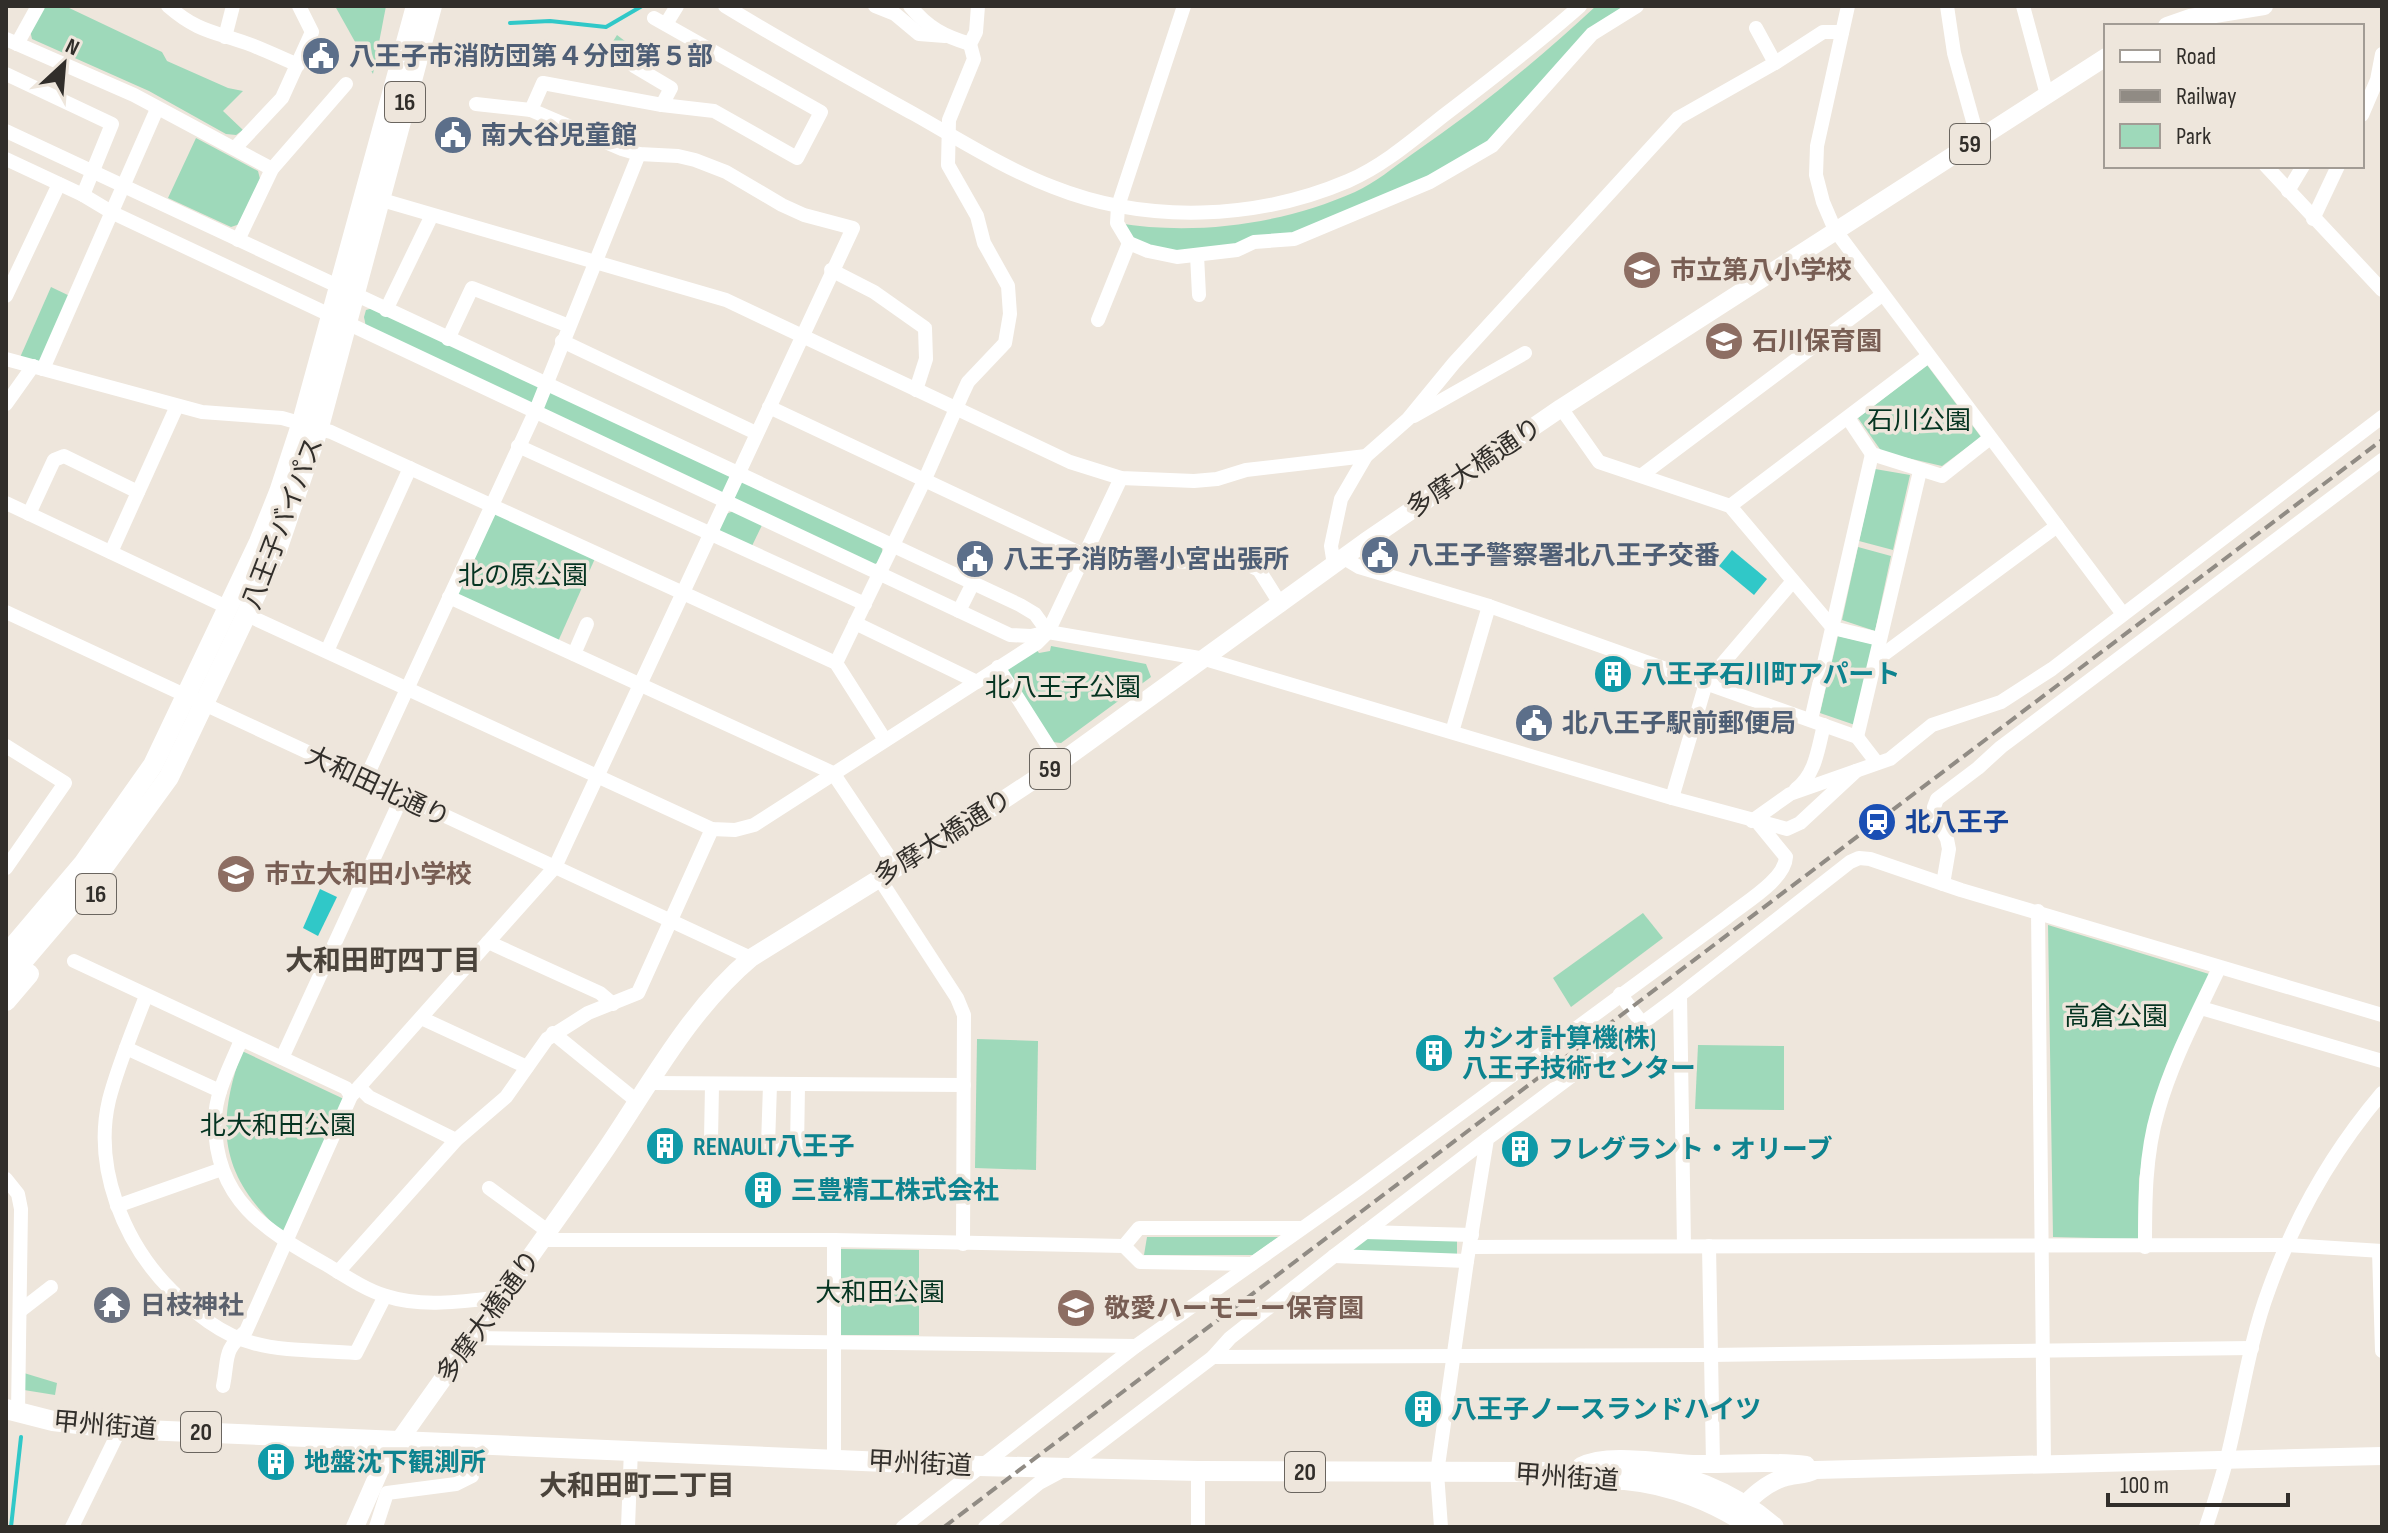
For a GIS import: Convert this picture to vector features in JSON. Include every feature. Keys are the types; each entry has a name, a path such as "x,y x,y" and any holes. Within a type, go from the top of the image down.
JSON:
{"highway":[{"name":"16","path":"367,177 385,66 401,6"},
{"name":"八王子バイパス","path":"11,951 116,852 169,777 195,702 238,611 287,523 346,290 367,177 416,6"},
{"name":"八王子バイパス","path":"346,290 382,200 432,6"},
{"path":"382,200 425,77 445,6"},
{"name":"八王子バイパス","path":"6,981 11,951 98,826 123,809 195,702"},
{"name":"16","path":"6,1001 119,865 153,814 169,777"},
{"name":"甲州街道","path":"12,1411 53,1421 120,1429 985,1466 1198,1471 1552,1472 1565,1478 1647,1483 1739,1510"},
{"name":"20","path":"1552,1472 1564,1465 1647,1469 1673,1474 1706,1486 1739,1510 1774,1527"},
{"name":"20","path":"1739,1510 1752,1527"}],"main road":[{"path":"2173,24 2198,16 2264,6"},
{"name":"多摩大橋通り","path":"355,1527 380,1470 399,1441 546,1236 693,1019 722,984 751,958 1059,763 1339,561 1561,408 2104,58"},
{"name":"甲州街道","path":"1739,1510 1774,1481 1806,1475 1815,1470 2382,1456"},
{"name":"甲州街道","path":"1581,1466 1590,1461 1804,1464 1815,1470"}],"street":[{"path":"38,6 11,42 101,80 272,169"},
{"path":"168,6 205,32 298,65"},
{"path":"225,37 233,6"},
{"path":"235,148 282,98 298,65 312,32 299,6"},
{"path":"531,110 543,83 662,105 714,111 797,158 821,112 660,21 677,6"},
{"path":"725,6 969,147 1055,188 1118,206 1168,213 1234,211 1293,200 1350,180 1401,149 1580,6"},
{"path":"875,6 895,14 919,34 945,36 970,44"},
{"path":"910,6 920,18 945,36"},
{"path":"836,663 968,382 1005,343 1010,314 1008,286 984,243 977,216 948,165 949,120 974,59 970,44 976,32 978,6"},
{"path":"1184,6 1118,206 1117,223 1129,243 1177,257 1237,250 1254,242 1294,239 1430,182 1492,146 1592,34 1637,6"},
{"path":"1848,6 1817,146 1816,175 1835,230 1927,357 2123,614"},
{"path":"1947,6 1954,53 1978,139"},
{"path":"2023,6 2047,95"},
{"path":"1756,28 1775,63"},
{"path":"1842,32 1823,32 1678,118 1472,342 1408,419 1366,456 1341,499 1331,546 1339,561 1489,606 1857,737 1877,763"},
{"path":"2364,104 2369,78 2382,54"},
{"path":"634,66 671,88 662,105"},
{"path":"6,74 112,124 83,195"},
{"path":"238,240 272,169 346,84"},
{"path":"223,1386 226,1354 232,1343 246,1331 355,1092 555,867 853,228 804,215 726,172 695,160 639,154 586,135 531,110 476,104"},
{"path":"6,404 38,367 113,213 157,109"},
{"path":"6,131 973,583 1035,614 1048,632"},
{"path":"365,780 536,410 639,154"},
{"path":"6,159 83,195 113,213 1010,635 1031,636 1048,632 1205,659 1672,798 1787,829 1800,823 1856,771"},
{"path":"2268,168 2382,290"},
{"path":"2288,191 2302,168"},
{"path":"2313,219 2337,168"},
{"path":"6,296 59,184"},
{"path":"382,200 726,300 1070,462 1121,478 1206,480 1246,470 1366,456"},
{"path":"386,310 432,215"},
{"path":"1098,320 1129,243"},
{"path":"1197,255 1199,295"},
{"path":"831,270 874,292 925,328 926,359 916,390"},
{"path":"448,339 472,288 569,326"},
{"path":"1642,475 1882,295"},
{"path":"562,341 756,433"},
{"path":"1408,419 1525,353"},
{"path":"1730,506 1927,357"},
{"path":"6,359 202,412 310,425 410,468 836,663 885,740"},
{"path":"111,552 177,406"},
{"path":"769,407 1084,555 1251,566 1259,570 1281,605"},
{"path":"1561,408 1599,462 1730,506 1833,628 1879,639"},
{"path":"1788,795 1890,759 1932,725 2001,702 2052,669 2382,417"},
{"path":"1848,418 1872,454 1942,476 1990,438"},
{"path":"518,446 865,604"},
{"path":"1823,803 1819,785 1817,722 1833,628 1872,454"},
{"path":"29,514 54,460 64,456 138,492"},
{"path":"1943,884 1949,849 1935,816 1937,799 2001,747 2382,460"},
{"path":"327,651 410,468"},
{"path":"1857,737 1920,471"},
{"path":"6,503 596,777 712,829 735,830 754,825 1037,643 1048,632 1121,478"},
{"path":"1876,660 2057,526"},
{"path":"1672,798 1706,683 1793,581"},
{"path":"959,611 973,583"},
{"path":"449,597 833,773 896,867"},
{"path":"1452,732 1489,606"},
{"name":"大和田北通り","path":"6,612 751,958"},
{"path":"855,623 977,682"},
{"path":"574,654 587,624"},
{"path":"998,667 1059,763"},
{"path":"6,746 65,783 6,868"},
{"path":"1755,822 1809,777 1818,751"},
{"path":"903,1527 1136,1346 1358,1189 1779,876 1786,857 1788,795"},
{"path":"282,1058 402,797"},
{"path":"1755,822 1786,857"},
{"path":"338,1272 456,1140 506,1097 553,1033 588,1013 638,993 712,829"},
{"path":"985,1527 1003,1520 1039,1483 1213,1357 1230,1338 1365,1232 1859,858 2382,1015"},
{"path":"879,878 957,998 964,1015 963,1244"},
{"path":"2038,911 2044,1464"},
{"path":"488,942 600,993 613,1004"},
{"path":"74,961 456,1140"},
{"path":"2145,1247 2145,1180 2157,1113 2175,1062 2219,968"},
{"path":"1620,994 1642,1023"},
{"path":"1680,995 1684,1246"},
{"path":"146,996 108,1103 105,1152 117,1206 134,1245 156,1275 186,1305 218,1328 254,1344 356,1353 385,1296"},
{"path":"2201,1008 2382,1061"},
{"path":"421,1018 527,1067"},
{"path":"553,1033 638,1102"},
{"path":"241,1040 220,1091 215,1117 216,1143 222,1169 240,1203 255,1220 285,1242 385,1296 422,1303 502,1297"},
{"path":"126,1048 220,1091"},
{"path":"651,1083 964,1085"},
{"path":"711,1140 712,1085"},
{"path":"769,1145 770,1085"},
{"path":"797,1149 798,1086"},
{"path":"2206,1527 2226,1461 2268,1290 2324,1170 2382,1093"},
{"path":"1441,1527 1437,1473 1487,1139"},
{"path":"117,1206 222,1169"},
{"path":"6,1179 20,1202 12,1289 20,1311 12,1411"},
{"path":"489,1188 546,1236 1124,1246 1140,1262 1252,1264"},
{"path":"1124,1246 1139,1228 1301,1228"},
{"path":"1365,1232 1469,1248"},
{"path":"834,1240 834,1459"},
{"path":"1334,1256 1469,1248 1684,1246 2287,1245 2381,1251 2382,1351"},
{"path":"1709,1246 1713,1463"},
{"path":"20,1311 51,1287"},
{"path":"471,1338 1136,1346"},
{"path":"1213,1357 2252,1348"},
{"path":"72,1527 120,1429"},
{"path":"376,1527 387,1493 456,1484 472,1476 475,1444"},
{"path":"628,1527 631,1449"},
{"path":"1198,1471 1198,1527"}],"green space":[{"path":"44,6 65,6 162,52 167,61 228,88 243,91 223,111 243,130 236,135 226,134 149,91 32,39 30,30"},
{"path":"335,6 386,6 373,74"},
{"path":"1596,6 1637,6 1592,34 1492,146 1321,228 1237,250 1148,251 1117,223 1177,228 1239,224 1299,212 1355,192 1384,175 1483,102"},
{"path":"617,35 638,51 628,69 607,51"},
{"path":"196,138 258,171 260,179 240,224 231,227 168,198"},
{"path":"51,287 74,298 43,369 18,362"},
{"path":"373,308 881,546 883,553 880,562 872,565 366,327 366,310"},
{"name":"石川公園","path":"1927,365 1981,437 1942,466 1882,452 1858,418"},
{"path":"1875,469 1910,475 1893,550 1859,541"},
{"name":"北の原公園","path":"491,505 597,554 556,646 449,597"},
{"path":"736,510 763,523 751,548 721,534 719,529 726,514"},
{"path":"1858,547 1891,556 1875,631 1842,620"},
{"path":"1838,636 1873,644 1855,725 1820,713"},
{"name":"北八王子公園","path":"1051,646 1146,664 1151,677 1061,743 1052,742 1008,674 1008,667 1036,649 1039,653 1050,651"},
{"path":"1643,913 1663,938 1571,1007 1553,978"},
{"name":"高倉公園","path":"2048,925 2209,974 2150,1115 2139,1179 2138,1239 2053,1237"},
{"path":"977,1039 1038,1041 1036,1170 975,1168"},
{"path":"1698,1045 1784,1046 1784,1110 1695,1109"},
{"name":"北大和田公園","path":"242,1051 346,1100 285,1235 247,1193 229,1151 226,1129 228,1105"},
{"path":"1369,1236 1457,1239 1457,1257 1347,1254"},
{"path":"1147,1237 1279,1237 1253,1255 1144,1255"},
{"name":"大和田公園","path":"841,1249 919,1250 919,1335 841,1335"},
{"path":"24,1373 57,1383 55,1395 24,1390"}],"water":[{"path":"1732,550 1767,579 1754,595 1719,566"},
{"path":"320,889 337,897 318,936 303,928"}],"waterway":[{"path":"510,23 550,21 606,27 642,6"},
{"path":"11,1527 21,1437"}],"railway":[{"path":"944,1527 2382,440"}],"place":[{"name":"八王子市消防団第４分団第５部","path":"321,56"},
{"name":"南大谷児童館","path":"453,135"},
{"name":"市立第八小学校","path":"1642,270"},
{"name":"石川保育園","path":"1724,341"},
{"name":"八王子警察署北八王子交番","path":"1380,555"},
{"name":"八王子消防署小宮出張所","path":"975,559"},
{"name":"八王子石川町アパート","path":"1613,674"},
{"name":"北八王子駅前郵便局","path":"1534,723"},
{"name":"北八王子","path":"1877,822"},
{"name":"市立大和田小学校","path":"236,874"},
{"name":"カシオ計算機(株) 八王子技術センター","path":"1434,1053"},
{"name":"RENAULT八王子","path":"665,1146"},
{"name":"フレグラント・オリーブ","path":"1520,1149"},
{"name":"三豊精工株式会社","path":"763,1190"},
{"name":"日枝神社","path":"112,1305"},
{"name":"敬愛ハーモニー保育園","path":"1076,1308"},
{"name":"八王子ノースランドハイツ","path":"1423,1409"},
{"name":"地盤沈下観測所","path":"276,1462"}],"district":[{"name":"大和田町四丁目","path":"383,960"},
{"name":"大和田町二丁目","path":"637,1485"}]}
